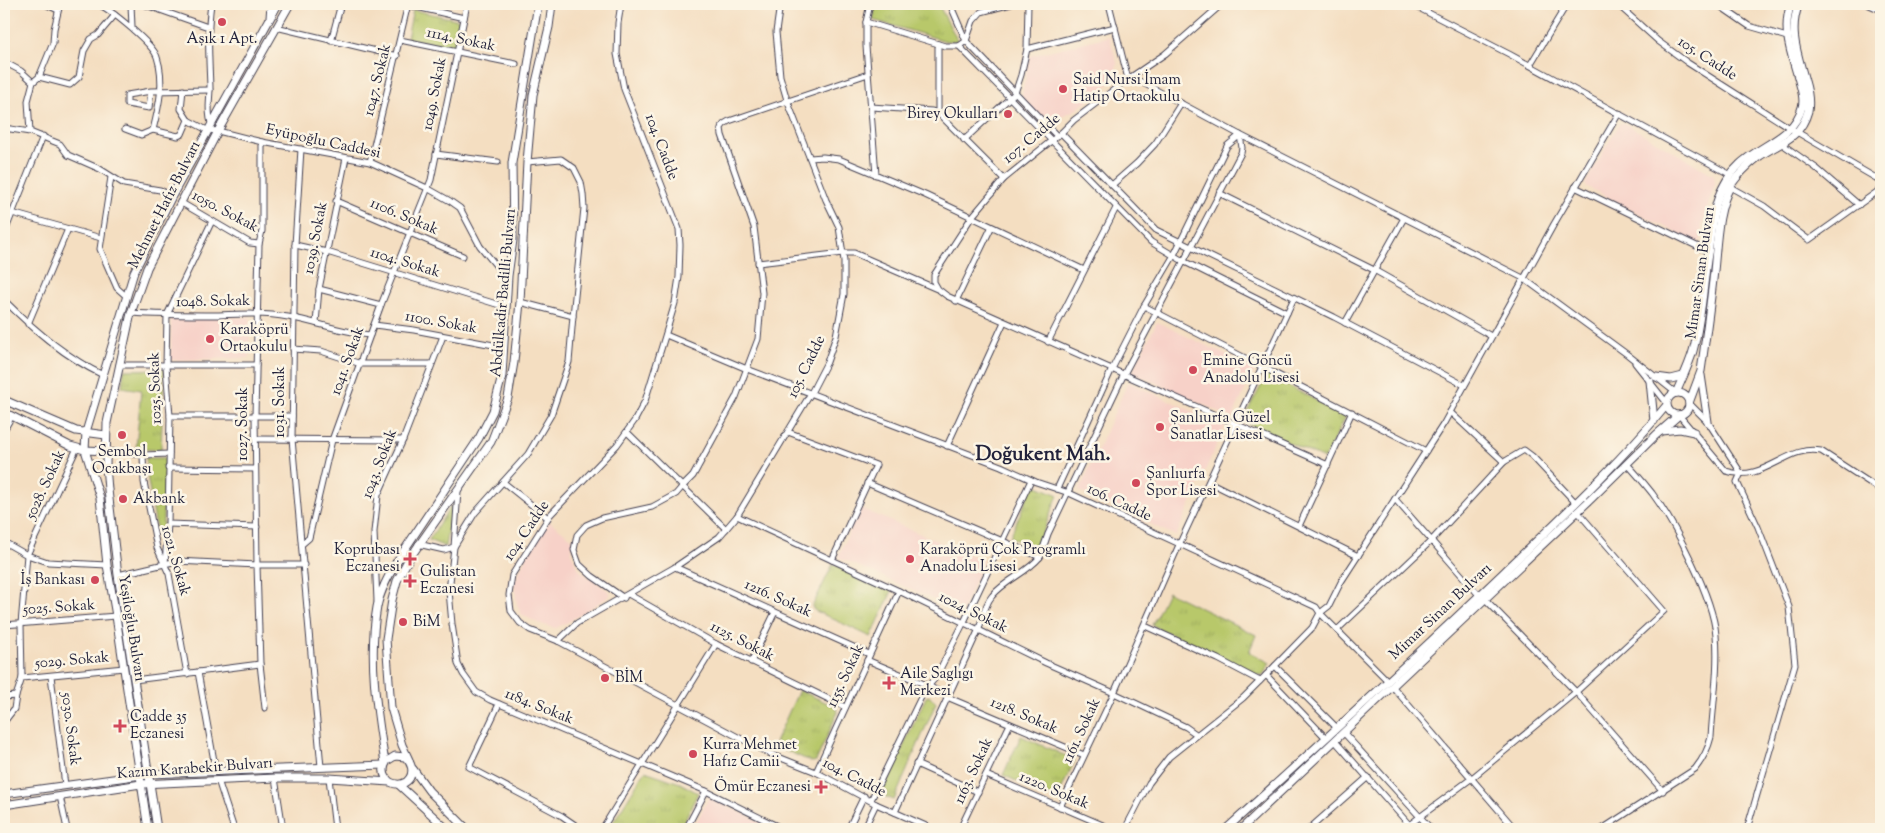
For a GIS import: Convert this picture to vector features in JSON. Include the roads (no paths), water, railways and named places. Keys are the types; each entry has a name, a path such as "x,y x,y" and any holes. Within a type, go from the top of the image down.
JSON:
{"main road":[{"name":"Mehmet Hafız Bulvarı","path":"86,432 134,272 207,130 278,4"},
{"name":"Mehmet Hafız Bulvarı","path":"106,435 112,395 131,313 147,268 218,131 290,4"},
{"name":"Abdülkadir Badilli Bulvarı","path":"385,764 374,663 377,606 396,561 478,438 493,411 502,376 512,240 512,163 538,4"},
{"name":"Abdülkadir Badilli Bulvarı","path":"409,760 402,745 391,708 386,638 392,600 397,581 418,544 491,442 508,398 520,302 527,162 534,95 549,27 552,4"},
{"name":"Mimar Sinan Bulvarı","path":"1676,393 1693,351 1709,252 1712,216 1719,196 1738,165 1776,140 1790,128 1802,108 1803,100 1787,37 1786,25 1791,4"},
{"name":"Mimar Sinan Bulvarı","path":"1689,402 1701,371 1718,229 1730,187 1738,175 1758,158 1798,132 1805,120 1809,95 1793,31 1799,4"},
{"path":"1701,371 1708,422"},
{"path":"1654,421 1653,379 1671,379 1683,376"},
{"path":"1676,393 1685,395 1689,402 1687,411 1679,415 1670,412 1666,404 1670,395 1676,393"},
{"path":"4,400 76,431 106,435"},
{"name":"Mimar Sinan Bulvarı","path":"1241,829 1344,733 1391,684 1576,504 1628,451 1666,404"},
{"path":"4,412 77,448 107,451"},
{"name":"Mimar Sinan Bulvarı","path":"1482,597 1578,512 1679,415"},
{"path":"1661,431 1680,429 1694,432"},
{"name":"Yeşiloğlu Bulvarı","path":"86,432 85,450 100,498 107,565 148,829"},
{"name":"Yeşiloğlu Bulvarı","path":"106,435 108,490 118,575 157,829"},
{"name":"Mimar Sinan Bulvarı","path":"1226,829 1337,728 1391,684"},
{"path":"443,828 399,785 390,782 384,775 385,764 390,758 400,756 409,760 413,769 430,791 467,829"},
{"name":"Kazım Karabekir Bulvarı","path":"4,794 149,774 385,764"},
{"path":"399,785 410,778 413,769"},
{"name":"Kazım Karabekir Bulvarı","path":"4,805 150,783 275,778 329,778 390,782"}],"street":[{"path":"44,4 58,10"},
{"path":"30,132 28,101 33,82 39,77 54,43 54,29 60,4"},
{"path":"98,4 132,28 157,56 161,91 160,104 153,130"},
{"path":"131,4 132,28"},
{"path":"143,4 152,5 208,27"},
{"path":"211,4 208,27 210,90 208,114 211,123"},
{"path":"269,21 270,4"},
{"path":"331,42 342,4"},
{"path":"408,4 464,18"},
{"name":"1047. Sokak","path":"370,162 408,4"},
{"name":"1049. Sokak","path":"427,188 431,180 467,4"},
{"name":"104. Cadde","path":"621,4 618,23 618,54 624,89 679,229 679,277 675,303 644,401 627,432 617,445 548,518 512,575 509,595 511,611 520,623 530,630 558,641 766,752 816,772 874,802 933,829"},
{"name":"105. Cadde","path":"558,641 577,623 630,595 719,537 737,516 788,432 827,362 836,336 844,294 839,227 787,100 780,76 776,32 780,4"},
{"path":"870,4 866,22 876,175"},
{"path":"950,4 966,42 1015,93 1112,185 1156,230 1345,323 1464,385"},
{"path":"866,22 938,44 959,46 966,42 973,21 981,12 1011,4"},
{"path":"964,140 1015,93 1027,49 1028,4"},
{"path":"1109,4 1130,78 1524,278 1628,355 1653,379 1676,393"},
{"name":"107. Cadde","path":"938,289 934,282 934,275 939,266 971,218 1004,179 1074,120 1165,54 1222,4"},
{"path":"1411,4 1530,65 1731,175"},
{"path":"1530,65 1567,4"},
{"name":"105. Cadde","path":"1617,4 1658,41 1688,63 1790,128 1881,181"},
{"path":"1717,4 1749,26 1787,37"},
{"path":"1867,4 1881,10"},
{"path":"39,77 70,86 78,77 84,51 91,39 98,35 115,15"},
{"path":"276,27 331,42 397,56"},
{"path":"1027,49 1115,27"},
{"name":"1114. Sokak","path":"400,40 516,64"},
{"path":"938,44 938,113"},
{"path":"959,46 1151,242 1183,261 1287,314"},
{"path":"4,62 20,71 33,82"},
{"path":"624,598 592,576 579,564 574,550 577,535 586,525 602,518 652,507 676,494 693,476 736,397 758,339 762,293 754,227 729,159 721,128 729,121 868,74"},
{"path":"183,90 181,109 188,120 207,130"},
{"path":"151,91 149,108 127,104 127,95 151,91 210,90"},
{"path":"1112,185 1138,163 1155,144 1181,103"},
{"path":"871,107 938,113 1004,179"},
{"path":"1125,829 1149,783 1169,757 1243,698 1312,628 1320,613 1329,606 1341,582 1450,412 1491,336 1619,113"},
{"path":"125,129 141,135 153,130 178,136 182,134 188,120"},
{"path":"4,128 43,136 60,144 68,155 100,169 124,184 160,190 172,196"},
{"name":"Eyüpoğlu Caddesi","path":"207,130 370,162 427,188 460,208 480,246 498,268 508,276"},
{"path":"895,812 990,598 997,590 1034,564 1040,556 1048,534 1069,494 1124,374 1241,153 1240,135"},
{"path":"1057,489 1112,369 1144,306 1174,256 1228,146 1240,135"},
{"path":"4,234 43,136"},
{"name":"1027. Sokak","path":"262,142 262,231 259,244 254,416 260,664 265,708"},
{"path":"1782,144 1816,168 1859,205"},
{"name":"1031. Sokak","path":"301,149 295,245 292,439 321,767"},
{"path":"436,154 498,162"},
{"path":"810,158 822,157 839,160 925,195 1084,270"},
{"name":"1039. Sokak","path":"316,323 319,289 346,158"},
{"path":"418,544 444,550 454,547 475,514 528,454 552,415 569,362 584,208 581,182 574,168 561,159 527,162"},
{"path":"111,177 100,250 117,288 126,296"},
{"path":"1730,187 1764,206 1809,240 1881,189"},
{"name":"1041. Sokak","path":"302,544 309,538 332,440 393,272 427,188"},
{"path":"1575,188 1709,252"},
{"path":"1219,193 1374,270 1491,336"},
{"name":"1106. Sokak","path":"336,201 463,256"},
{"name":"1050. Sokak","path":"180,202 250,242 259,244"},
{"path":"1048,342 1116,208"},
{"path":"12,213 101,238"},
{"path":"1345,323 1404,218"},
{"name":"1025. Sokak","path":"165,564 168,524 170,416 166,366 167,315 212,221"},
{"path":"956,301 992,228"},
{"path":"28,324 68,229"},
{"name":"1104. Sokak","path":"295,245 326,252 506,307"},
{"path":"758,263 842,252 854,253 938,289 956,301 1328,465"},
{"path":"319,289 381,305"},
{"name":"1161. Sokak","path":"1060,807 1145,626 1179,545 1294,298"},
{"path":"4,300 28,324 84,365 103,375"},
{"path":"520,302 573,316"},
{"path":"1144,306 1426,451"},
{"name":"1048. Sokak","path":"131,313 167,315 258,314 316,323 347,332 370,335"},
{"path":"947,446 1004,322"},
{"name":"1100. Sokak","path":"374,325 414,330 504,347"},
{"name":"106. Cadde","path":"666,335 1069,494 1316,607 1391,684 1515,829"},
{"name":"1043. Sokak","path":"377,606 374,532 378,496 403,440 443,336"},
{"path":"293,349 321,351 361,364 431,364"},
{"path":"119,365 256,365"},
{"path":"1653,379 1666,404"},
{"path":"1689,402 1708,422 1741,473"},
{"path":"1299,526 1352,412"},
{"path":"1450,412 1504,462"},
{"path":"1679,415 1726,471 1734,474 1758,472 1793,454 1811,449 1821,451 1881,490"},
{"path":"4,430 12,416"},
{"path":"170,416 292,416"},
{"path":"627,432 726,529"},
{"path":"788,432 876,465 832,560"},
{"path":"256,439 403,440"},
{"name":"5028. Sokak","path":"4,722 14,709 22,678 21,624 27,555 77,448"},
{"path":"1337,630 1431,540 1504,462 1524,450 1532,456 1576,504"},
{"path":"107,451 143,455 169,454"},
{"name":"1021. Sokak","path":"143,455 144,482 156,548 169,574 187,674"},
{"path":"1602,829 1609,827 1695,769 1708,749 1711,737 1717,654 1716,632 1709,604 1697,575 1672,524 1652,493 1627,464"},
{"path":"168,468 255,469"},
{"path":"1741,473 1736,482 1758,527 1789,607 1795,664 1747,829"},
{"path":"864,829 874,802 924,691 936,677 964,622 1030,480"},
{"path":"503,482 548,518"},
{"path":"1209,482 1358,556"},
{"path":"867,483 1040,556"},
{"name":"1184. Sokak","path":"458,490 449,591 458,664 468,684 476,692 499,704 706,791 783,829"},
{"path":"1395,499 1482,597 1576,692 1663,791"},
{"path":"1335,741 1411,827 1576,692 1664,611 1578,512"},
{"name":"1024. Sokak","path":"737,516 978,628 1046,663 1114,692 1186,727 1196,734"},
{"path":"168,524 257,527"},
{"path":"4,542 27,555 48,562 107,565"},
{"path":"118,575 177,561 304,565"},
{"name":"1216. Sokak","path":"675,567 870,654"},
{"name":"1155. Sokak","path":"816,772 900,591"},
{"name":"1125. Sokak","path":"630,595 716,644 845,707"},
{"path":"751,662 775,612"},
{"name":"5025. Sokak","path":"4,625 116,616"},
{"path":"1145,626 1218,659 1260,681"},
{"path":"602,829 716,644"},
{"name":"1218. Sokak","path":"867,660 928,686 947,697 1084,755"},
{"path":"134,680 260,664"},
{"path":"1275,666 1337,728"},
{"name":"5029. Sokak","path":"22,678 124,668"},
{"path":"198,672 216,772"},
{"path":"1266,675 1326,738"},
{"name":"5030. Sokak","path":"50,676 65,785"},
{"path":"4,697 16,696"},
{"path":"499,704 469,767 562,816 580,829"},
{"name":"1163. Sokak","path":"960,829 1010,724"},
{"path":"1344,733 1431,829"},
{"path":"916,764 978,792"},
{"name":"1220. Sokak","path":"986,775 1112,829"},
{"path":"1311,829 1368,777"},
{"path":"275,778 283,829"},
{"path":"329,778 335,829"},
{"path":"218,780 234,829"},
{"path":"686,829 706,791"},
{"path":"60,796 67,829"},
{"path":"848,829 864,796"},
{"path":"4,817 6,829"}],"place":[{"name":"Aşık 1 Apt.","path":"222,22"},
{"name":"Said Nursi İmam Hatip Ortaokulu","path":"1063,89"},
{"name":"Birey Okulları","path":"1008,114"},
{"name":"Karaköprü Ortaokulu","path":"210,339"},
{"name":"Emine Göncü Anadolu Lisesi","path":"1193,370"},
{"name":"Şanlıurfa Güzel Sanatlar Lisesi","path":"1160,427"},
{"name":"Sembol Ocakbaşı","path":"122,435"},
{"name":"Şanlıurfa Spor Lisesi","path":"1136,483"},
{"name":"Akbank","path":"123,499"},
{"name":"Koprubası Eczanesi","path":"410,559"},
{"name":"Karaköprü Çok Programlı Anadolu Lisesi","path":"910,559"},
{"name":"İş Bankası","path":"95,580"},
{"name":"Gulistan Eczanesi","path":"410,581"},
{"name":"BiM","path":"403,622"},
{"name":"BİM","path":"605,678"},
{"name":"Aile Saglıgı Merkezi","path":"889,683"},
{"name":"Cadde 35 Eczanesi","path":"120,726"},
{"name":"Kurra Mehmet Hafız Camii","path":"693,754"},
{"name":"Ömür Eczanesi","path":"821,787"}],"district":[{"name":"Doğukent Mah.","path":"1043,455"}]}
